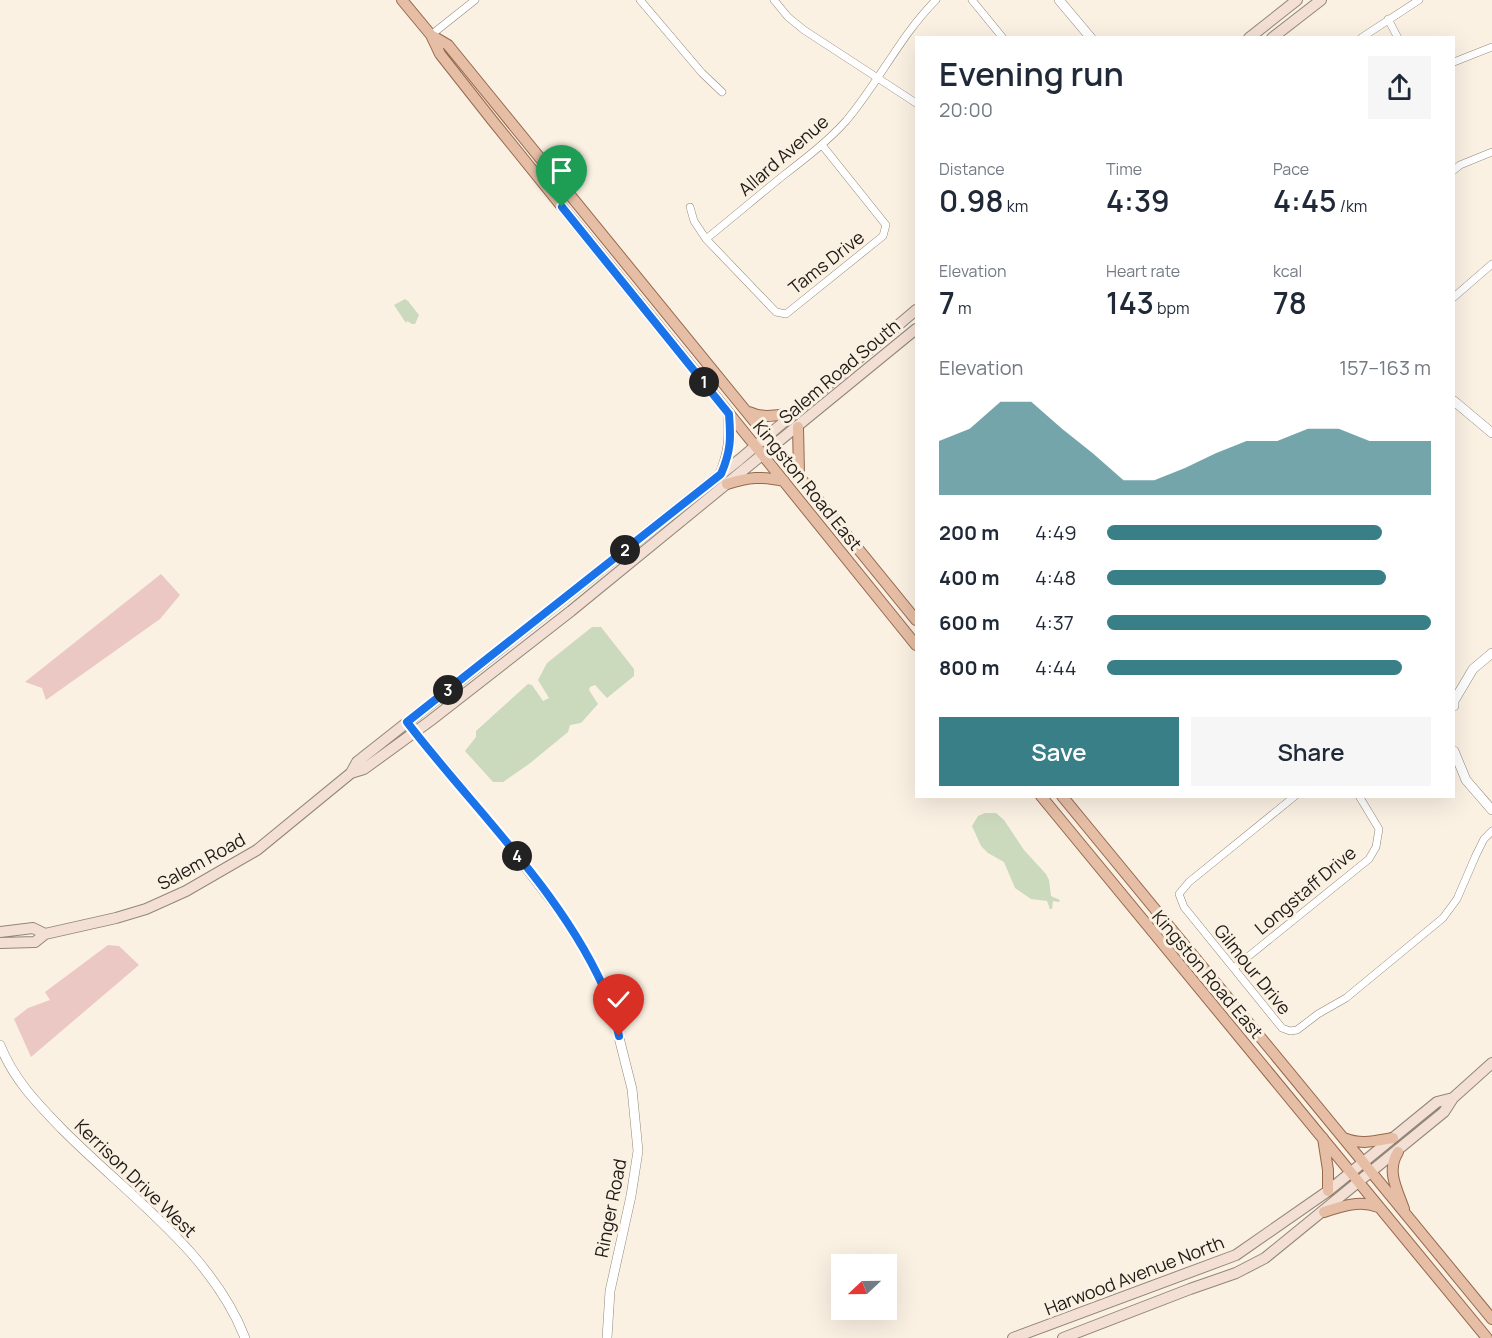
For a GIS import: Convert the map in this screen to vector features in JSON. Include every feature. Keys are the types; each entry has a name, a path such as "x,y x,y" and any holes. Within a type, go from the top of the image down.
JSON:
{"main road":[{"name":"Kingston Road East","path":"402,0 431,35 446,62 915,644"},
{"path":"1252,36 1297,0"},
{"path":"1275,36 1321,0"},
{"name":"Kingston Road East","path":"431,35 448,45 776,445 915,619"},
{"name":"Salem Road South","path":"739,460 915,311"},
{"name":"Salem Road South","path":"727,484 915,330"},
{"path":"746,410 758,416 770,417 793,413"},
{"path":"721,474 731,440 729,414"},
{"path":"798,427 799,475"},
{"name":"Salem Road","path":"0,943 35,942 45,934 146,909 186,891 257,850 351,773 357,762 739,460"},
{"path":"727,484 747,477 766,477 784,481"},
{"name":"Salem Road","path":"351,773 364,769 415,732 571,611 727,484"},
{"name":"Kingston Road East","path":"1043,798 1487,1338"},
{"name":"Kingston Road East","path":"1064,798 1492,1320"},
{"name":"Salem Road","path":"0,932 33,928 45,934"},
{"path":"1453,1098 1492,1063"},
{"name":"Harwood Avenue North","path":"1013,1338 1026,1336 1236,1256 1328,1191 1437,1102 1453,1098"},
{"name":"Harwood Avenue North","path":"1063,1338 1236,1274 1265,1258 1398,1152 1444,1112 1453,1098"},
{"path":"1341,1137 1352,1142 1367,1143 1393,1138"},
{"path":"1323,1138 1328,1170 1328,1191"},
{"path":"1398,1152 1393,1160 1392,1174 1406,1215"},
{"path":"1324,1212 1362,1203 1378,1207"}],"street":[{"path":"431,35 475,0"},
{"path":"640,0 702,74 722,92"},
{"name":"Allard Avenue","path":"706,239 822,145 845,121 902,40 936,0"},
{"path":"972,0 1001,36"},
{"path":"1059,0 1089,36"},
{"path":"1364,36 1419,0"},
{"path":"778,1 788,17 804,30 915,102"},
{"path":"1388,19 1397,36"},
{"path":"1455,62 1492,47"},
{"name":"Tams Drive","path":"690,207 694,221 706,239 776,312 786,314 884,236 886,225 822,145"},
{"path":"1455,169 1492,152"},
{"path":"1455,296 1492,264"},
{"path":"1455,402 1492,433"},
{"path":"1455,699 1473,669 1492,653"},
{"name":"Ringer Road","path":"407,722 492,824 563,916 591,962 610,1002 632,1089 638,1151 632,1196 610,1290 607,1338"},
{"path":"1455,753 1466,780 1492,810"},
{"name":"Gilmour Drive","path":"1293,798 1189,882 1179,894 1184,907 1282,1029 1290,1031 1298,1030 1318,1014 1346,998 1443,918 1457,899 1484,839 1492,831"},
{"name":"Longstaff Drive","path":"1234,968 1369,859 1376,847 1380,829 1360,798"},
{"name":"Kerrison Drive West","path":"0,1045 11,1070 26,1092 91,1159 172,1232 201,1266 227,1299 246,1338"}],"shaded area":[{"path":"405,299 419,315 415,324 407,321 406,323 394,305"},
{"path":"161,574 180,595 160,619 46,700 42,688 25,682"},
{"path":"592,627 601,627 634,669 634,676 607,698 595,685 590,687 589,690 598,704 581,723 570,725 568,732 503,782 493,782 465,751 476,737 476,731 528,684 532,685 543,701 549,698 538,680 547,663"},
{"path":"985,813 996,813 1004,820 1024,850 1046,874 1051,896 1060,900 1059,902 1053,901 1052,909 1047,901 1031,899 1015,888 1004,862 981,846 972,826 978,816"},
{"path":"108,945 119,946 139,965 31,1057 14,1019 28,1008 50,1000 45,992"}],"route":[{"path":"562,207 729,414 731,440 728,456 721,474 407,722 492,824 563,916 591,962 610,1002 619,1036"}]}
